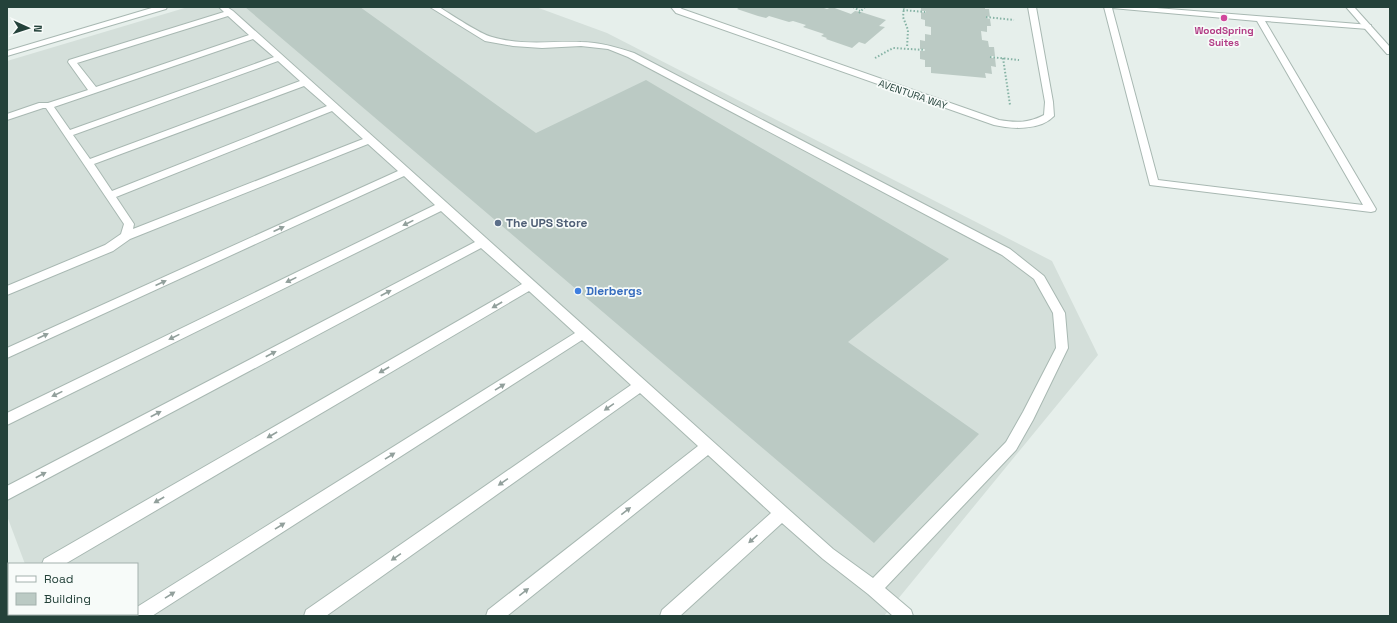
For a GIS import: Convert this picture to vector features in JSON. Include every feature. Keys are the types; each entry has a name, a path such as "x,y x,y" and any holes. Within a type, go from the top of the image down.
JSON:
{"street":[{"path":"7,54 163,7"},
{"path":"434,7 488,39 512,44 542,46 581,44 609,47 632,55 1006,252 1038,276 1059,313 1062,348 1028,416 1011,446 874,588"},
{"name":"AVENTURA WAY","path":"675,7 679,11 997,123 1021,126 1036,124 1049,116 1049,102 1032,7"},
{"path":"1108,7 1154,183 1371,209 1260,19"},
{"path":"1116,7 1368,27"},
{"path":"1350,7 1390,52"},
{"path":"94,91 72,62 226,10 782,513 828,554 874,588 905,616"},
{"path":"7,117 42,105 49,106 254,36"},
{"path":"69,133 280,58"},
{"path":"88,163 306,82"},
{"path":"49,106 69,133 129,224 126,236"},
{"path":"110,195 333,107"},
{"path":"7,291 109,248 126,236 370,140"},
{"path":"7,353 405,172"},
{"path":"7,419 443,206"},
{"path":"7,493 483,242"},
{"path":"52,563 530,285"},
{"path":"137,616 584,333"},
{"path":"312,616 641,385"},
{"path":"494,616 708,446"},
{"path":"668,616 782,513"}],"path":[{"path":"853,7 860,12 865,7"},
{"path":"907,48 908,30 903,16 903,8 926,12"},
{"path":"986,17 1034,22"},
{"path":"856,74 888,49 907,48 925,50"},
{"path":"990,56 1042,62"},
{"path":"1003,58 1013,125"}],"shaded area":[{"path":"188,7 536,7 607,33 1052,261 1098,355 884,616 44,616 138,615 138,563 25,563 7,516 7,61"}],"building":[{"path":"245,7 360,7 536,133 646,80 949,259 848,342 979,434 874,543"},
{"path":"740,7 821,7 827,9 832,7 851,14 855,11 861,12 886,20 879,26 885,27 865,44 859,42 852,48 826,39 827,38 821,36 824,34 803,27 806,25 769,16 766,18 758,16 737,9"},
{"path":"921,7 985,7 985,9 989,9 990,17 986,16 986,18 990,19 991,26 987,26 987,32 981,31 982,40 988,41 989,47 994,47 995,56 990,56 990,58 995,58 996,67 991,66 992,74 985,73 986,78 931,73 931,67 925,67 925,60 920,59 920,51 925,51 925,49 920,49 920,40 925,41 925,34 931,35 931,27 925,26 925,20 921,19 921,12 925,13 926,11 921,11"}],"place":[{"name":"WoodSpring Suites","path":"1224,18"},
{"name":"The UPS Store","path":"498,223"},
{"name":"Dierbergs","path":"578,291"}]}
